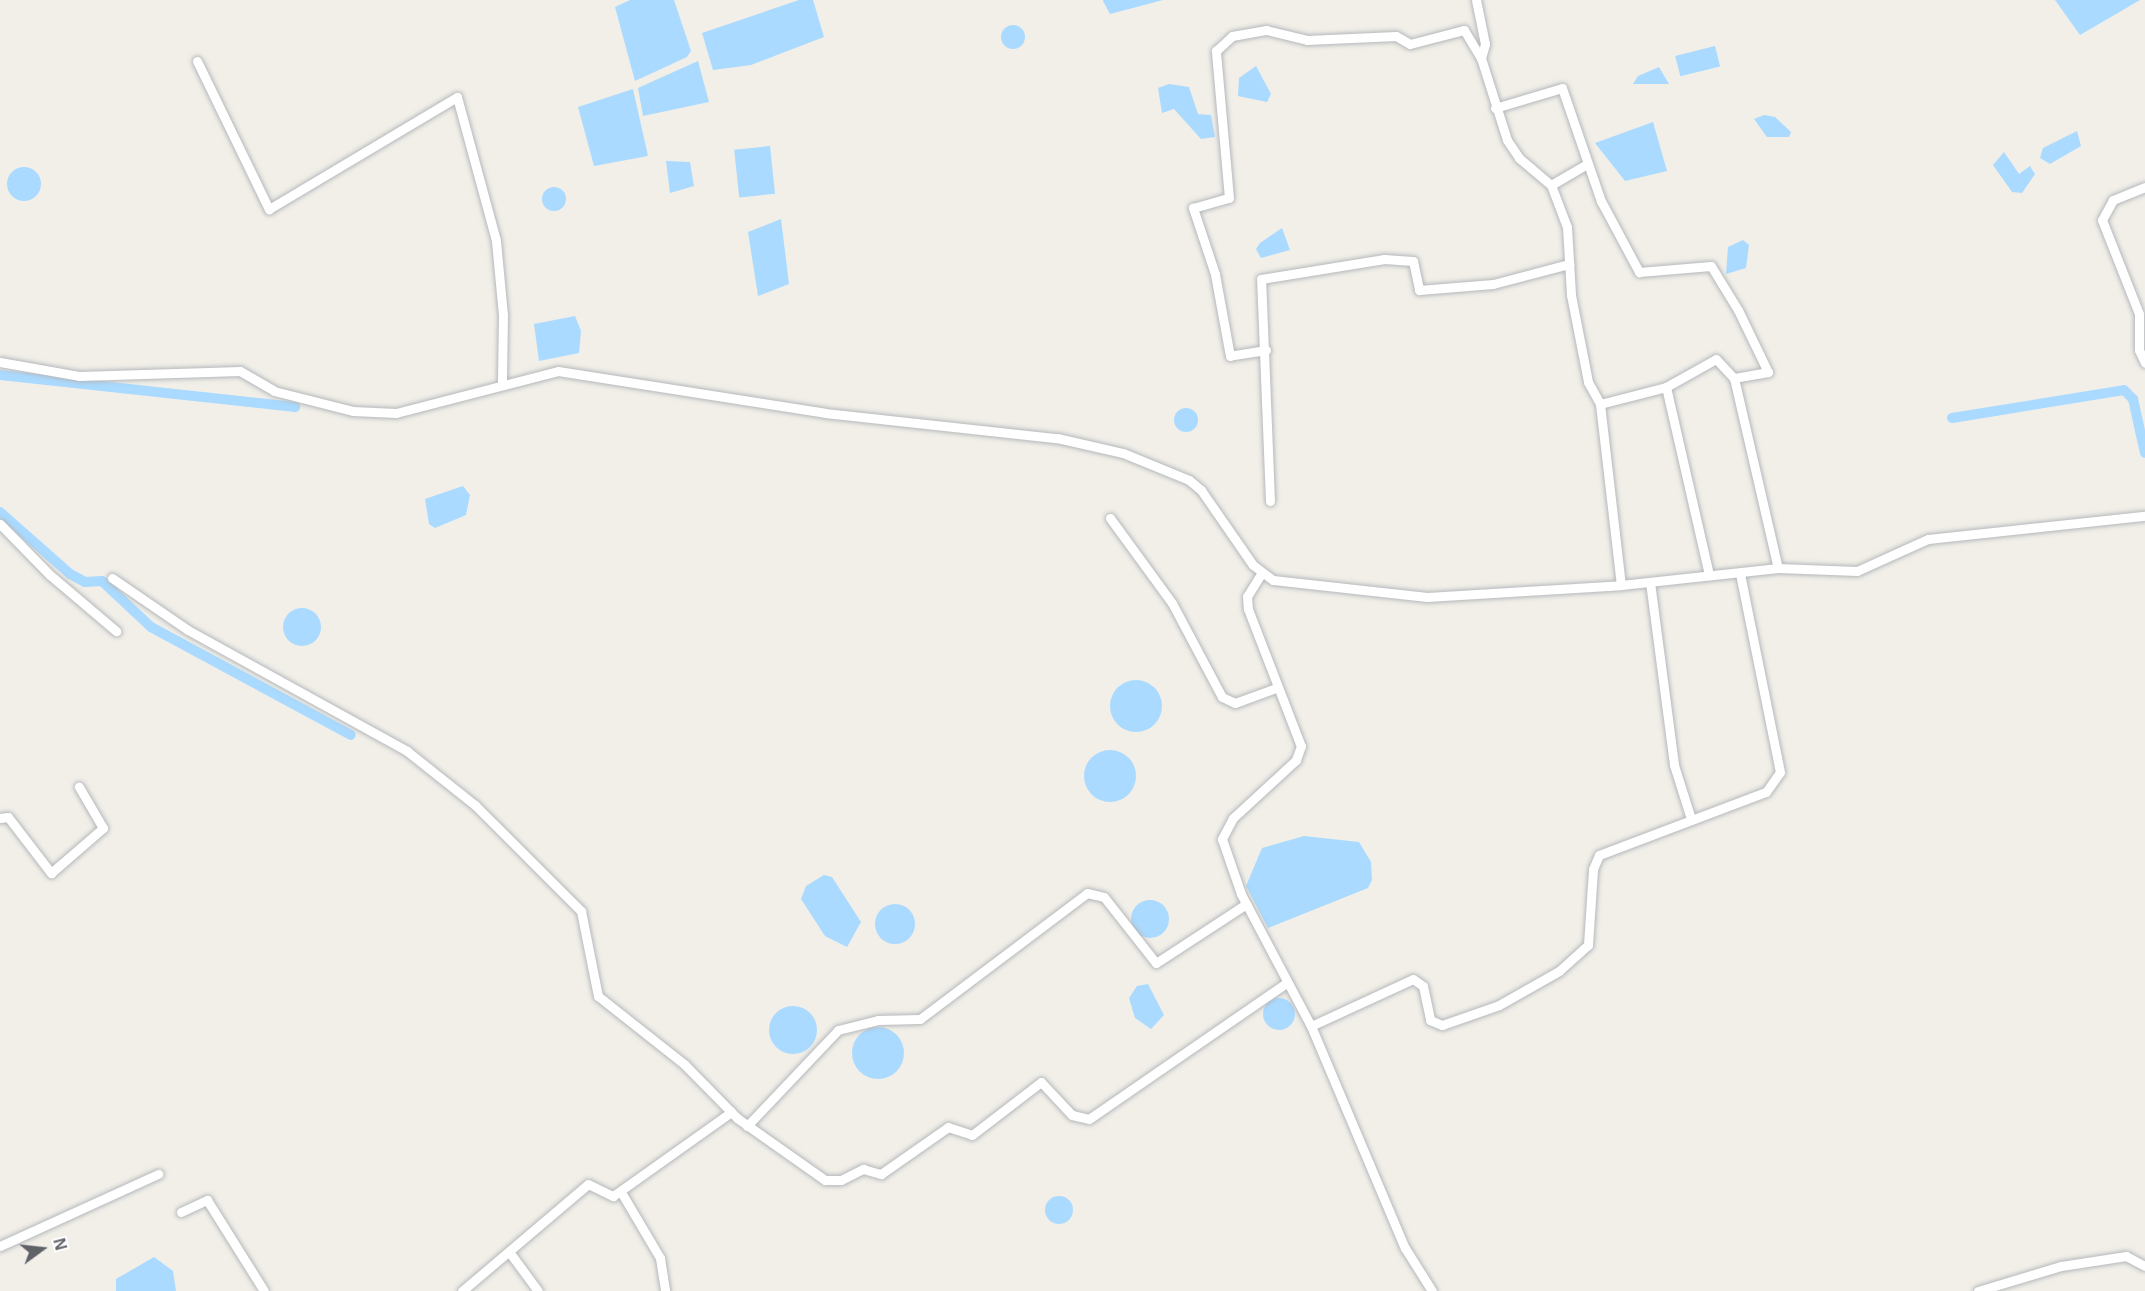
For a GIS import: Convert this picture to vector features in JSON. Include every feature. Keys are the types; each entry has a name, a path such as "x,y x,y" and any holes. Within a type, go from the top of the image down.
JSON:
{"street":[{"path":"1476,0 1485,44 1480,58"},
{"path":"1266,350 1230,356 1215,274 1193,208 1229,198 1216,51 1232,36 1266,30 1307,40 1396,36 1410,44 1464,30 1480,58 1495,108 1519,158 1551,184 1567,226 1569,264 1588,382 1600,404 1621,585"},
{"path":"197,61 268,209 457,97 496,241 503,315 502,382"},
{"path":"1495,108 1562,88 1587,164 1639,272 1712,266 1768,372 1734,378"},
{"path":"1551,184 1587,164"},
{"path":"2145,187 2113,200 2102,220 2139,314 2139,350 2145,363"},
{"path":"1270,501 1262,279 1384,259 1413,261 1419,290 1493,284 1569,264"},
{"path":"1600,404 1666,387 1716,359 1734,378 1778,568"},
{"path":"0,362 79,376 240,371 274,391 353,411 396,413 502,382 558,371 825,413 1057,438 1123,453 1173,472 1201,490 1262,574 1279,583 1427,597 1621,585 1778,568 1857,571 1928,539 2145,516"},
{"path":"1666,387 1709,574"},
{"path":"1110,518 1172,603 1222,697 1235,703 1276,688"},
{"path":"0,524 50,576 117,631"},
{"path":"1311,1026 1413,979 1423,986 1430,1020 1442,1025 1499,1005 1559,971 1588,945 1593,869 1599,855 1766,792 1780,772 1740,573"},
{"path":"1262,574 1247,596 1276,688 1301,746 1296,760 1223,833 1246,904 1286,983 1311,1026 1405,1248 1432,1291"},
{"path":"112,578 188,630 407,751 475,805 581,911 597,996 684,1064 747,1126 830,1181 863,1169 881,1173 948,1127 972,1135 1041,1082 1072,1115 1089,1119 1286,983"},
{"path":"1650,582 1674,765 1691,819"},
{"path":"0,818 8,817 51,873 101,832 100,819 79,787"},
{"path":"747,1126 838,1030 878,1020 920,1019 1087,892 1104,897 1156,963 1246,904"},
{"path":"462,1291 510,1253 590,1183 607,1196 621,1192 731,1112"},
{"path":"0,1246 158,1174"},
{"path":"621,1192 660,1258 665,1291"},
{"path":"182,1212 207,1200 264,1291"},
{"path":"510,1253 538,1291"},
{"path":"1978,1291 2061,1266 2126,1256 2145,1266"}],"water":[{"path":"630,0 674,0 691,51 687,57 635,81 615,7"},
{"path":"799,0 813,0 824,37 751,65 713,70 702,33"},
{"path":"1103,0 1163,0 1110,14 1103,1"},
{"path":"2055,0 2140,0 2080,35"},
{"path":"1013,25 1022,28 1025,37 1022,46 1013,49 1004,46 1001,37 1004,28"},
{"path":"1715,46 1720,66 1680,76 1675,56"},
{"path":"698,61 709,102 643,116 638,88"},
{"path":"1256,66 1271,94 1267,102 1238,96 1239,78"},
{"path":"1659,67 1669,84 1633,84 1638,76"},
{"path":"1169,84 1189,87 1198,114 1211,115 1215,137 1201,139 1174,109 1162,113 1158,88"},
{"path":"633,89 648,156 594,166 578,107"},
{"path":"1764,115 1775,117 1791,132 1789,137 1767,137 1754,119"},
{"path":"1653,122 1667,171 1625,181 1595,143"},
{"path":"2077,131 2081,146 2050,164 2040,158 2043,148"},
{"path":"770,146 775,194 739,198 734,150"},
{"path":"2004,152 2019,174 2030,166 2035,174 2022,193 2012,192 1993,165"},
{"path":"666,161 690,162 694,186 670,193"},
{"path":"24,167 36,172 41,184 36,196 24,201 12,196 7,184 12,172"},
{"path":"554,187 562,191 566,199 562,207 554,211 546,207 542,199 546,191"},
{"path":"781,219 789,284 758,296 748,232"},
{"path":"1282,228 1290,250 1261,258 1256,249 1260,243"},
{"path":"1743,240 1749,245 1746,268 1726,274 1728,247"},
{"path":"575,316 581,331 579,353 539,361 534,324"},
{"path":"1186,408 1191,409 1197,415 1197,425 1191,431 1186,432 1181,431 1175,425 1174,420 1175,415 1181,409"},
{"path":"463,486 470,495 466,515 435,528 429,524 425,499"},
{"path":"302,608 315,614 321,627 315,640 302,646 289,640 283,627 289,614"},
{"path":"1131,680 1141,680 1155,687 1162,706 1155,725 1141,732 1131,732 1121,728 1114,721 1110,711 1110,701 1114,691 1121,684"},
{"path":"1110,750 1120,752 1128,758 1134,766 1136,776 1134,786 1128,794 1120,800 1110,802 1100,800 1092,794 1086,786 1084,776 1086,766 1092,758 1100,752"},
{"path":"1304,836 1359,842 1371,862 1372,880 1368,888 1268,928 1246,886 1262,848"},
{"path":"824,875 832,877 861,922 847,947 825,936 801,899 806,886"},
{"path":"1150,900 1164,905 1169,919 1164,933 1150,938 1136,933 1131,919 1136,905"},
{"path":"895,904 909,910 915,924 909,938 895,944 881,938 875,924 881,910"},
{"path":"1148,984 1164,1015 1151,1029 1135,1018 1129,998 1137,986"},
{"path":"1279,998 1290,1003 1295,1014 1290,1025 1279,1030 1268,1025 1263,1014 1268,1003"},
{"path":"788,1006 798,1006 810,1013 817,1025 817,1035 810,1047 798,1054 788,1054 773,1043 769,1035 769,1025 780,1010"},
{"path":"873,1027 883,1027 897,1034 904,1053 897,1072 883,1079 873,1079 863,1075 856,1068 852,1058 852,1048 856,1038 863,1031"},
{"path":"1059,1196 1069,1200 1073,1210 1069,1220 1059,1224 1049,1220 1045,1210 1049,1200"},
{"path":"154,1257 173,1271 176,1291 116,1291 116,1279"}],"waterway":[{"path":"0,375 295,407"},
{"path":"1952,418 2124,390 2133,399 2145,453"},
{"path":"0,512 70,574 85,582 102,581 151,627 351,735"}]}
